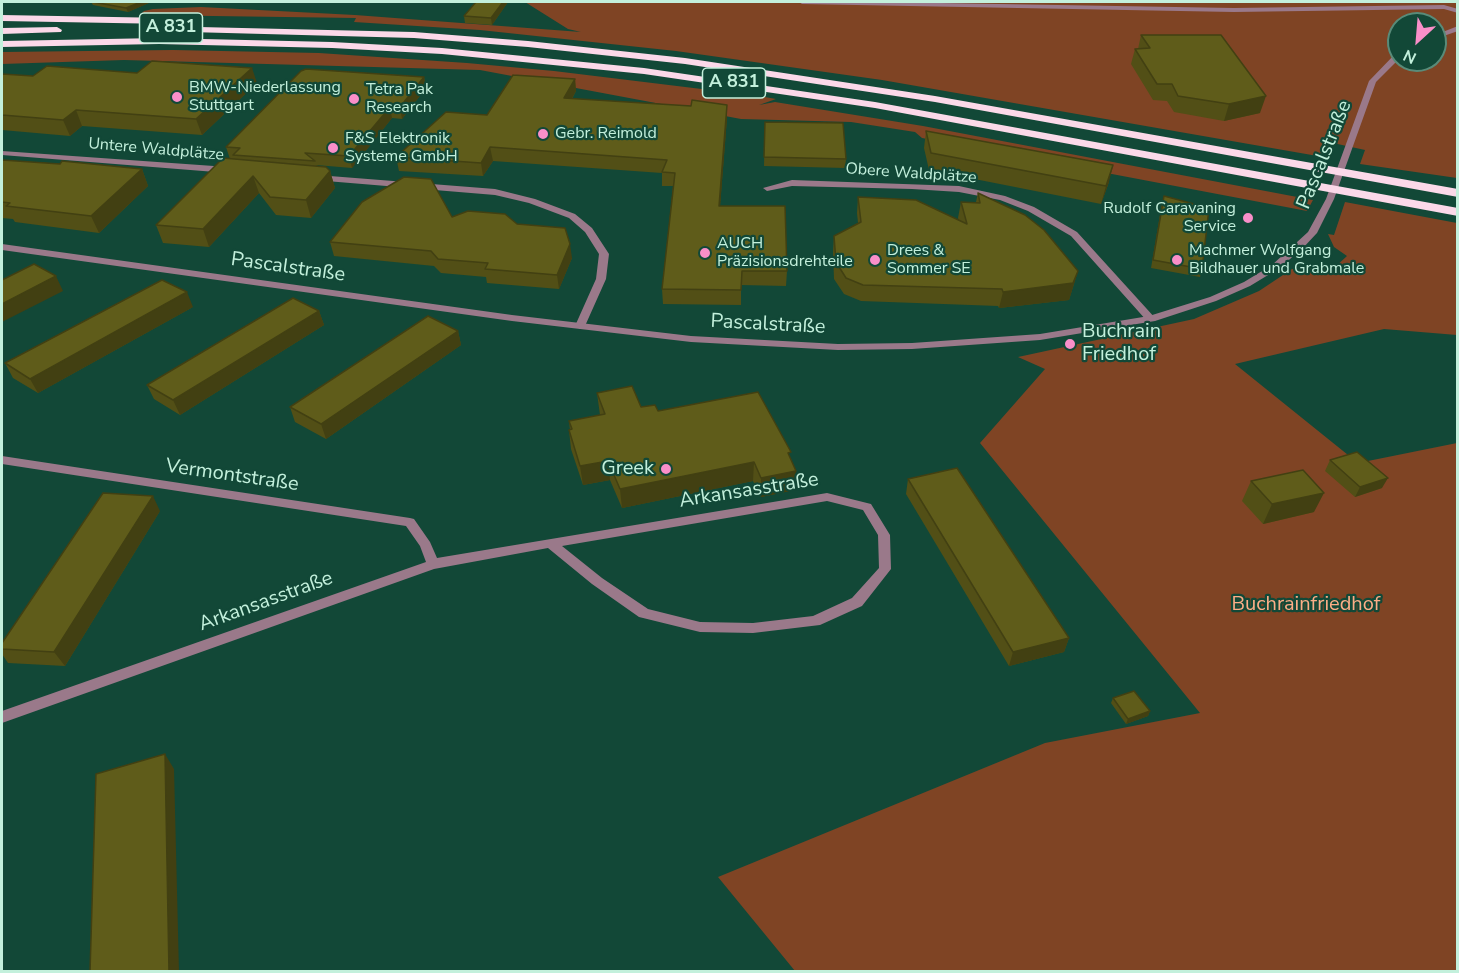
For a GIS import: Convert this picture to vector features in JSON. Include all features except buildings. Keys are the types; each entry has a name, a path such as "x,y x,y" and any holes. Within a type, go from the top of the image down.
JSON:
{"highway":[{"path":"4,18 289,23 341,32"},
{"name":"A 831","path":"2,31 215,28 341,32 528,44 767,72 1023,114 1458,193"},
{"name":"A 831","path":"2,44 159,41 332,45 442,51 632,70 875,105 1458,212"}],"street":[{"path":"802,2 1234,10 1444,8 1458,10"},
{"name":"Pascalstraße","path":"2,247 580,326 691,339 838,347 998,340 1114,326 1151,319 1213,299 1247,284 1275,267 1299,248 1312,233 1323,214 1373,81 1387,67"},
{"name":"Untere Waldplätze","path":"2,153 239,171"},
{"path":"307,177 495,192 532,201 572,216 589,230 604,254 601,279 580,326"},
{"name":"Obere Waldplätze","path":"767,188 792,183 912,186 959,189 1002,198 1038,213 1074,234 1151,319"},
{"name":"Vermontstraße","path":"2,460 410,522 426,545 433,564"},
{"name":"Arkansasstraße","path":"2,717 433,564 550,543 827,497 867,507 884,535 885,569 857,602 815,621 753,628 700,627 644,613 597,581 550,543"}],"green space":[{"path":"525,2 1457,2 1457,178 1360,164 1365,150 1333,143 1329,158 882,80 676,51 480,30 354,22 356,18 140,15 144,11 153,9 201,7 355,15 581,32 568,29"},
{"path":"173,50 319,53 467,63 554,71 759,96 776,99 759,105 775,102 923,126 1313,200 1307,211 922,138 915,132 851,122 741,119 480,70 124,60 2,64 2,52"},
{"name":"Buchrainfriedhof","path":"1345,202 1457,223 1457,335 1384,329 1235,364 1358,463 1457,443 1457,971 795,971 718,877 1045,743 1200,713 980,443 1045,369 1018,357 1194,319 1259,291 1292,269 1313,266 1335,267 1347,256 1334,247 1328,234 1334,235"}],"place":[{"name":"BMW-Niederlassung Stuttgart","path":"177,97"},
{"name":"Tetra Pak Research","path":"354,99"},
{"name":"Gebr. Reimold","path":"543,134"},
{"name":"F&S Elektronik Systeme GmbH","path":"333,148"},
{"name":"Rudolf Caravaning Service","path":"1248,218"},
{"name":"AUCH Präzisionsdrehteile","path":"705,253"},
{"name":"Drees & Sommer SE","path":"875,260"},
{"name":"Machmer Wolfgang Bildhauer und Grabmale","path":"1177,260"},
{"name":"Buchrain Friedhof","path":"1070,344"},
{"name":"Greek","path":"666,469"}]}
